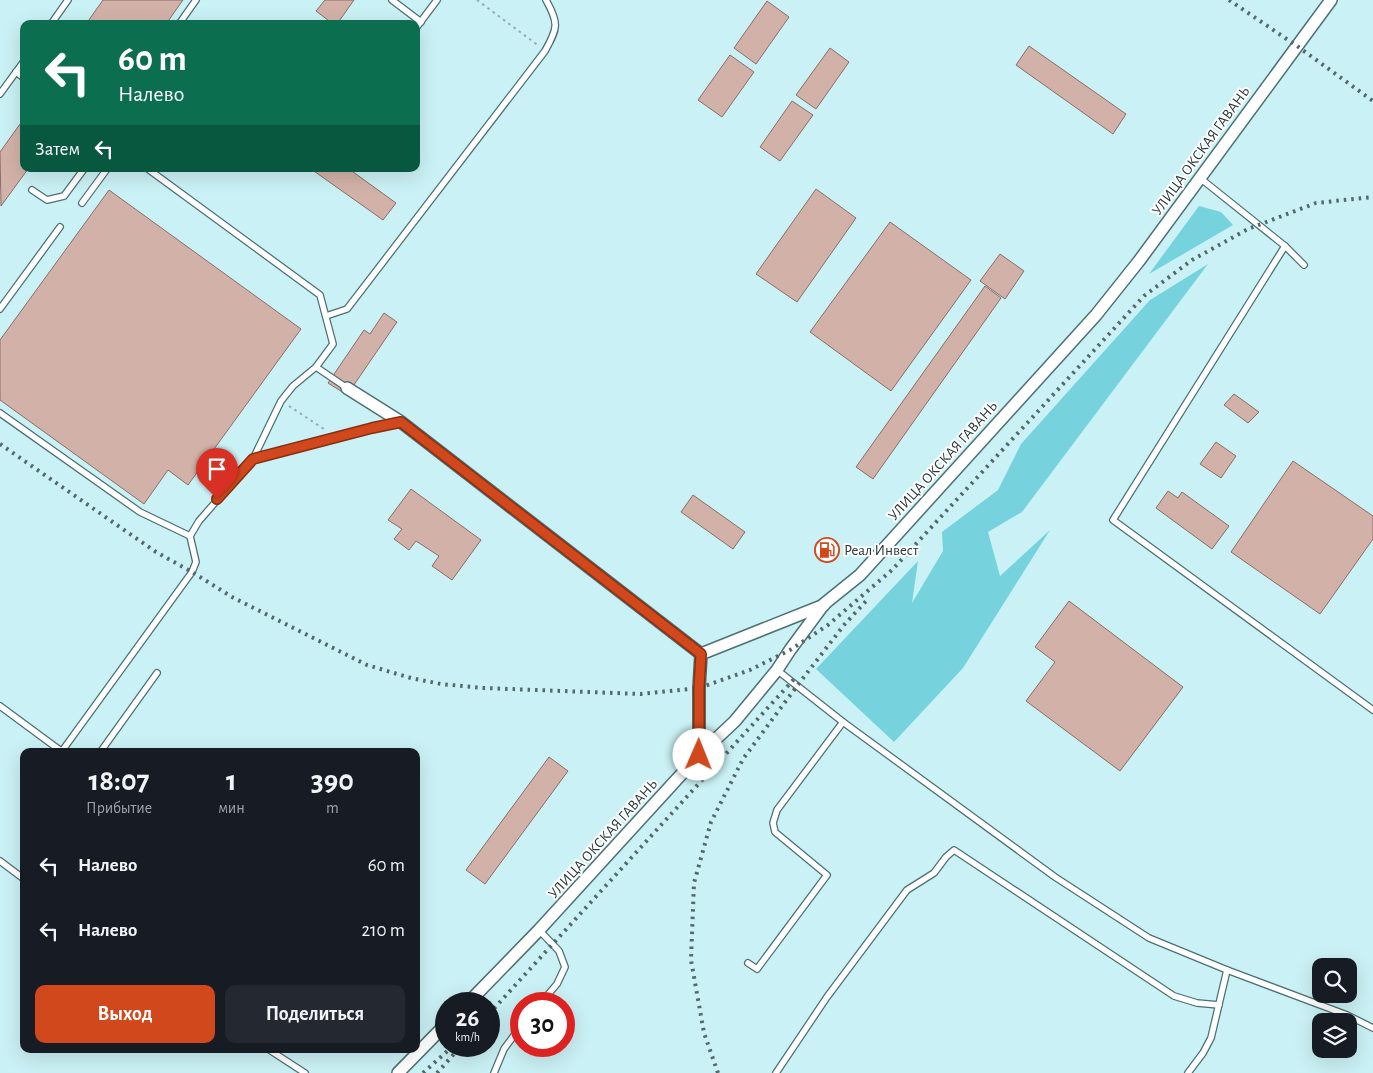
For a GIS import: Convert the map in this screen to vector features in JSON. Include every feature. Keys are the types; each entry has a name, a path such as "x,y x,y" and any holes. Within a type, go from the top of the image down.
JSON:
{"street":[{"name":"УЛИЦА ОКСКАЯ ГАВАНЬ","path":"479,992 540,930 699,755 735,721 777,670 824,604 860,575 1096,315 1331,0"},
{"path":"347,388 401,422 701,654"},
{"path":"701,654 824,604"},
{"path":"699,755 701,654"},
{"path":"420,1051 435,1035"},
{"path":"398,1073 418,1053"}],"lane":[{"path":"54,20 68,0"},
{"path":"182,20 196,0"},
{"path":"392,0 418,20"},
{"path":"421,22 437,0"},
{"path":"326,316 347,310 545,51 554,33 555,17 546,0"},
{"path":"0,94 20,66"},
{"path":"16,72 20,75"},
{"path":"32,190 47,200 64,196 82,172"},
{"path":"82,202 105,172"},
{"path":"64,748 192,572 196,562 190,536 199,521 253,459 281,401 294,386 316,367 333,344 320,295 152,172"},
{"path":"1200,178 1285,246 1304,265"},
{"path":"0,309 60,227"},
{"path":"1285,246 1113,520 1373,710"},
{"path":"316,367 347,388"},
{"path":"0,413 140,512 190,536"},
{"path":"253,459 401,422"},
{"path":"777,670 843,722 1056,877 1149,938 1227,970 1347,1015 1373,1028"},
{"path":"103,748 157,673"},
{"path":"0,706 58,748"},
{"path":"748,963 757,969 827,875 775,832 773,823 777,810 843,722"},
{"path":"776,1073 827,997 907,890 934,873 954,850 1174,996 1218,1005"},
{"path":"0,861 20,875"},
{"path":"540,930 559,951 565,967 557,984 550,992"},
{"path":"1188,1073 1203,1053 1211,1038 1227,970"},
{"path":"494,1073 504,1049 510,1041"},
{"path":"274,1053 305,1073"}],"path":[{"path":"476,0 545,51"},
{"path":"281,401 337,437"}],"shaded area":[{"path":"1199,206 1221,212 1233,225 1149,274"},
{"path":"1208,264 1022,512 988,532 1000,576 1050,530 963,668 894,742 816,669 918,561 912,603 943,551 942,532 998,490 1021,444 1150,300"}],"building":[{"path":"103,0 183,0 169,20 89,20"},
{"path":"325,0 354,0 340,20 328,20 316,11"},
{"path":"767,1 789,17 756,64 734,48"},
{"path":"1029,46 1126,114 1113,134 1016,65"},
{"path":"830,48 849,62 816,109 796,95"},
{"path":"730,55 754,72 722,117 698,100"},
{"path":"792,101 813,115 780,161 760,147"},
{"path":"20,124 20,172 26,172 1,206 0,152"},
{"path":"315,172 353,172 396,203 383,220"},
{"path":"816,189 856,218 797,302 756,274"},
{"path":"109,190 301,329 188,485 168,470 144,504 0,400 0,340"},
{"path":"890,222 971,280 891,391 810,332"},
{"path":"1000,254 1024,271 1005,299 980,281"},
{"path":"985,286 1001,298 873,479 856,467"},
{"path":"384,313 397,322 347,395 328,383 364,330 370,334"},
{"path":"1234,394 1259,412 1248,423 1224,405"},
{"path":"1216,442 1236,456 1221,478 1200,464"},
{"path":"1293,461 1373,516 1373,539 1320,614 1231,552"},
{"path":"411,489 481,540 452,580 432,566 439,556 416,541 409,550 394,539 402,529 388,520"},
{"path":"1168,491 1178,498 1182,492 1229,526 1212,549 1156,508"},
{"path":"693,495 745,532 733,549 681,512"},
{"path":"1069,601 1183,687 1120,771 1026,701 1055,662 1035,647"},
{"path":"549,757 568,771 485,884 466,870"}],"railway":[{"path":"1229,0 1373,101"},
{"path":"0,444 156,552 232,597 367,665 411,678 441,684 483,688 641,694 699,688 750,670 790,650 828,625 892,570 1144,296 1192,260 1248,229 1316,203 1373,197"},
{"path":"718,1073 704,1033 691,960 694,883 711,822 743,759 844,625 868,599"},
{"path":"500,1002 795,678"},
{"path":"423,1073 441,1057"},
{"path":"437,1073 451,1057"}],"place":[{"name":"Реал Инвест","path":"827,550"}],"route":[{"path":"217,499 253,459 401,422 701,654 699,755"}]}
